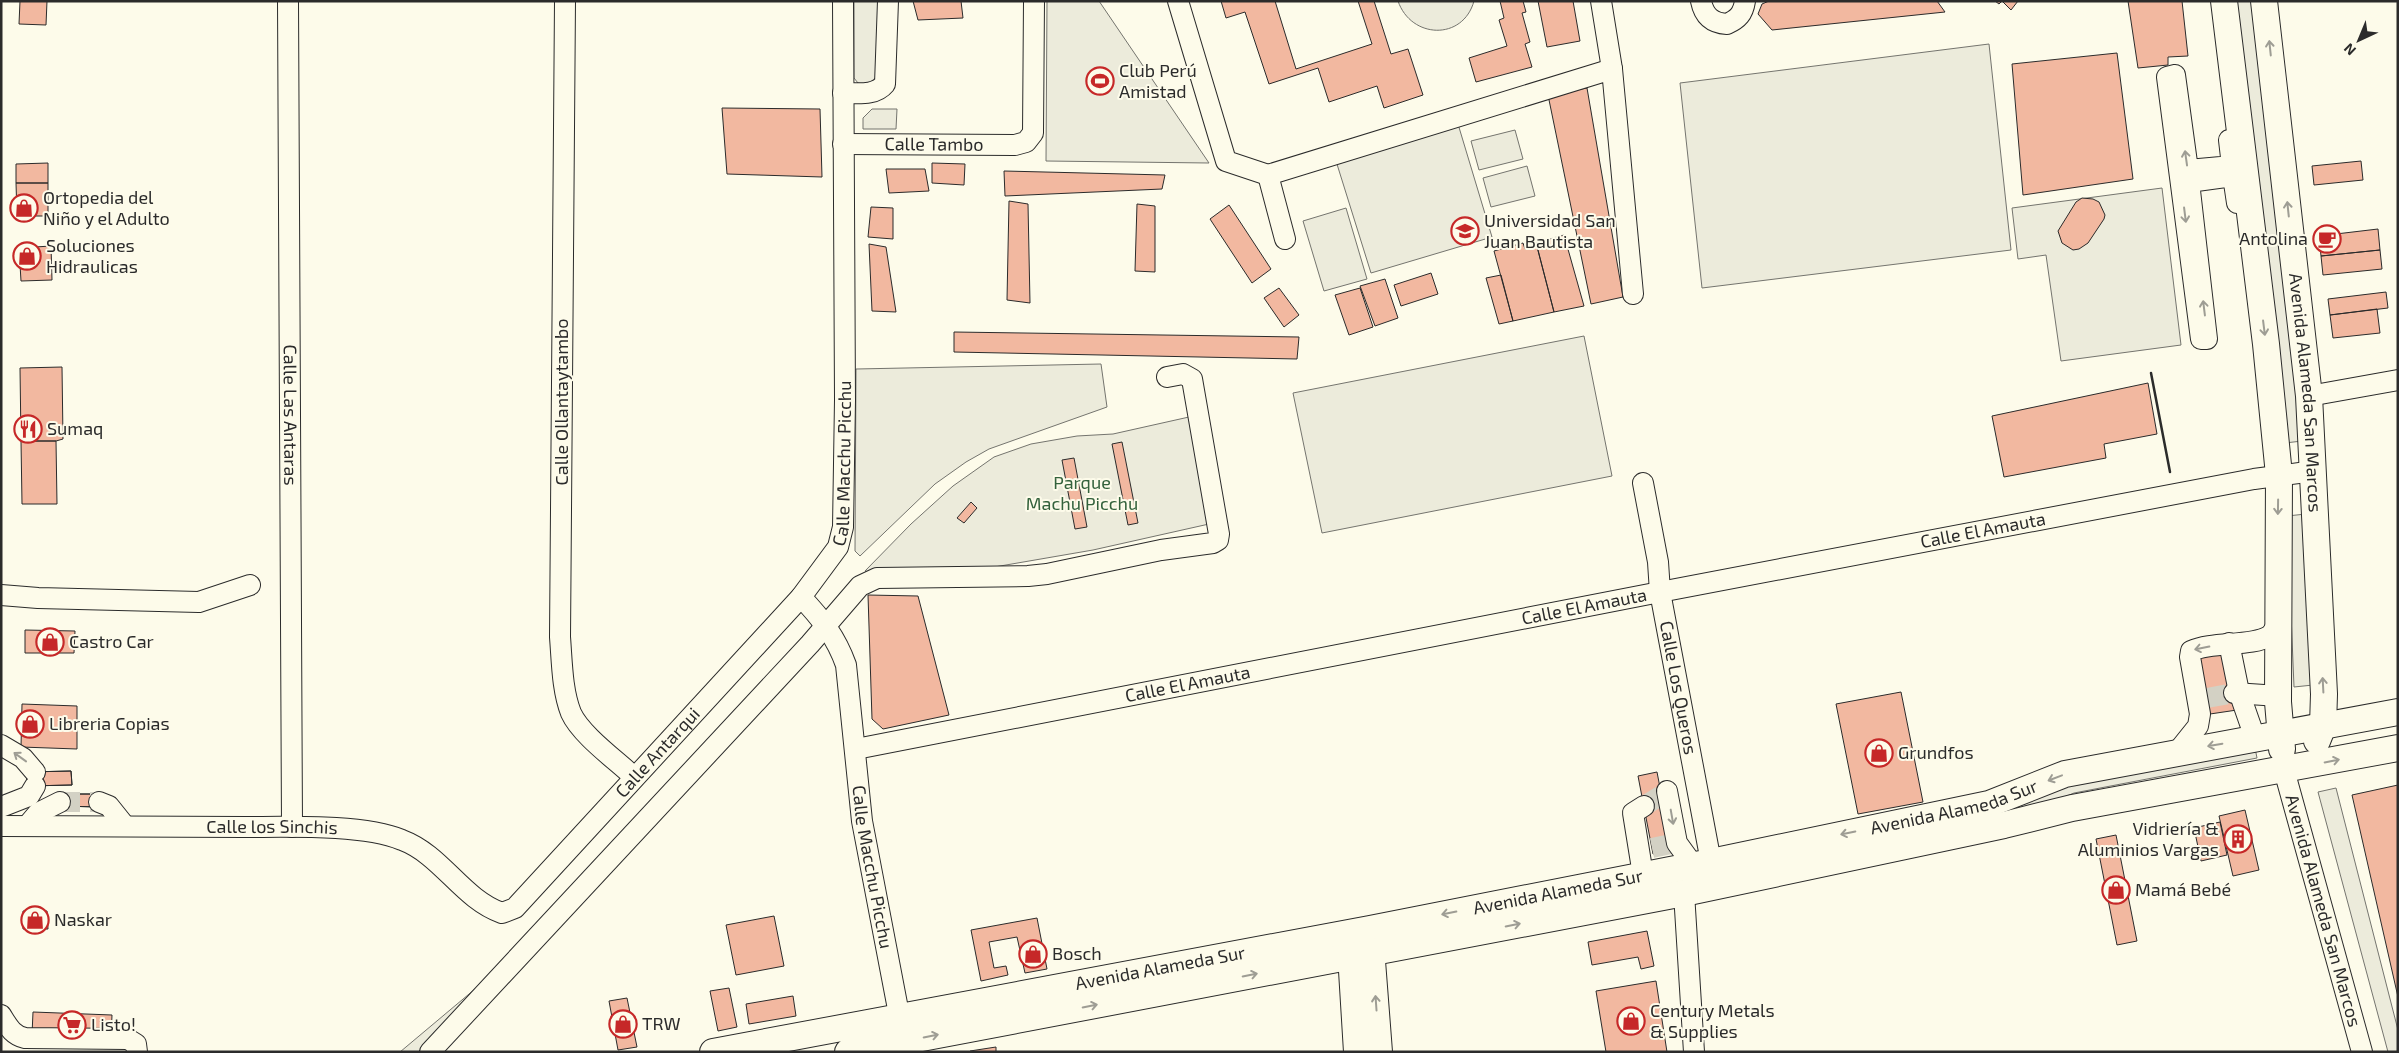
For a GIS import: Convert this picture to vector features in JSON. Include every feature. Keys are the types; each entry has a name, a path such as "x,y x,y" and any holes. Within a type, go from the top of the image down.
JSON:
{"main road":[{"name":"Avenida Alameda San Marcos","path":"2224,1 2259,286 2279,474 2279,696 2268,735 2284,770 2315,744 2320,737 2323,726 2314,471 2309,396 2264,1"},
{"name":"Avenida Alameda Sur","path":"1361,942 1643,875 1988,804 2065,774 2178,751 2398,712"},
{"name":"Avenida Alameda Sur","path":"713,1052 902,1029 1361,942 1684,893 2004,825 2072,808 2398,748"},
{"path":"1357,1052 1361,942"},
{"path":"1361,942 1379,1052"},
{"name":"Avenida Alameda Sur","path":"848,1052 902,1029"}],"street":[{"name":"Calle Las Antaras","path":"288,1 292,827"},
{"name":"Calle Ollantaytambo","path":"565,1 560,637 566,697 572,715 588,735 634,777"},
{"name":"Calle Macchu Picchu","path":"843,1 845,391 843,527 838,547 801,597 826,624 839,645 846,664 862,821 902,1029"},
{"path":"843,93 874,92 880,90 885,84 888,1"},
{"name":"Calle Tambo","path":"843,144 1016,145 1026,142 1033,133 1034,1"},
{"path":"1178,1 1226,161 1268,175 1612,69"},
{"path":"1601,1 1612,69 1633,294"},
{"path":"1701,1 1704,12 1710,19 1727,24 1736,20 1742,13 1745,1"},
{"path":"2233,68 2224,102 2232,166 2188,170 2175,75 2167,77 2201,339 2208,339 2190,181 2233,176 2244,252 2259,286"},
{"path":"1268,175 1285,239"},
{"path":"430,1052 796,658 860,586 877,578 1028,576 1218,540 1219,534 1192,379 1183,374 1167,378"},
{"path":"2309,396 2398,380"},
{"name":"Calle El Amauta","path":"856,749 1660,592 2279,474 2314,471"},
{"name":"Calle Los Queros","path":"1643,482 1658,562 1660,592 1706,833 1702,864"},
{"path":"1,595 38,598 199,602 250,585"},
{"name":"Calle Antarqui","path":"516,908 634,777 801,597"},
{"path":"2178,751 2198,726 2202,699 2190,654 2194,650 2229,643 2261,640 2270,635 2278,624"},
{"path":"2229,643 2236,693 2268,735"},
{"path":"2236,693 2279,696"},
{"path":"1,745 23,758 35,779 29,796 1,807"},
{"name":"Avenida Alameda San Marcos","path":"2284,770 2291,801 2362,1052"},
{"path":"1643,875 1660,846 1664,793 1694,773"},
{"path":"27,826 38,813 60,802"},
{"path":"99,802 109,806 125,826"},
{"path":"1644,806 1633,813 1660,846 1702,864"},
{"name":"Calle los Sinchis","path":"1,826 292,827 375,832 403,840 425,853 487,908 502,913 516,908"},
{"path":"1660,846 1706,833"},
{"path":"1684,893 1694,1052"},
{"path":"1,1015 25,1045 80,1045 128,1039 136,1044 137,1052"}],"green space":[{"path":"854,1 882,1 881,73 867,85 858,83 854,78"},
{"name":"Club Perú Amistad","path":"1047,1 1099,1 1209,163 1046,161"},
{"path":"1398,1 1474,1 1468,14 1459,23 1449,29 1437,30 1425,28 1414,23 1405,14"},
{"path":"2234,1 2252,1 2302,441 2285,443"},
{"path":"1989,44 2011,250 1702,288 1680,83"},
{"path":"872,109 897,109 896,129 863,129 863,118"},
{"path":"1458,124 1492,237 1371,273 1336,161"},
{"path":"1515,130 1523,159 1479,170 1471,141"},
{"path":"1527,166 1535,196 1491,207 1483,178"},
{"path":"2162,188 2181,345 2061,361 2046,255 2018,259 2012,208"},
{"path":"1346,208 1367,279 1324,291 1303,221"},
{"path":"1584,336 1612,476 1322,533 1293,393"},
{"name":"Parque Machu Picchu","path":"1101,364 1107,407 989,449 966,462 935,484 860,556 855,551 856,369"},
{"name":"Parque Machu Picchu","path":"1189,417 1209,524 1093,550 977,570 880,574 865,571 911,524 953,486 994,457 1031,444 1077,436 1113,434"},
{"path":"2306,514 2313,685 2294,687 2287,516"},
{"path":"2255,748 2257,758 2074,793 1999,825 1978,818 2069,782"},
{"path":"2336,788 2398,1030 2398,1052 2388,1052 2318,792"},
{"path":"487,982 418,1052 400,1052 475,989"}],"building":[{"path":"20,1 47,1 46,25 19,24"},
{"path":"913,1 961,1 963,18 918,20"},
{"path":"1221,1 1275,1 1296,69 1372,44 1358,1 1374,1 1391,54 1408,49 1423,95 1384,108 1377,86 1329,102 1318,68 1269,84 1245,12 1226,18"},
{"path":"1500,1 1523,1 1526,12 1522,13 1530,42 1525,44 1532,67 1476,82 1469,58 1507,46 1499,20 1504,18"},
{"path":"1538,1 1573,1 1580,41 1547,47"},
{"path":"1769,1 1937,1 1945,12 1772,30 1758,14 1762,4"},
{"path":"2002,1 2018,1 2011,10"},
{"path":"2128,1 2182,1 2188,56 2168,57 2168,65 2138,68"},
{"path":"2117,53 2133,179 2023,195 2012,64"},
{"path":"1587,88 1623,297 1591,304 1548,95"},
{"path":"722,108 820,109 822,177 727,174"},
{"path":"2361,161 2363,180 2314,185 2312,166"},
{"path":"48,163 48,183 16,183 16,164"},
{"path":"932,163 965,164 964,185 932,183"},
{"path":"886,169 925,169 929,191 889,193"},
{"path":"1004,171 1165,175 1162,189 1005,196"},
{"path":"16,183 48,183 48,216 17,216"},
{"path":"2082,198 2093,199 2099,202 2105,215 2088,243 2079,249 2073,250 2062,243 2058,231 2076,202"},
{"path":"1009,201 1028,204 1030,303 1007,300"},
{"path":"1137,204 1155,206 1155,272 1135,271"},
{"path":"1229,205 1271,269 1252,283 1210,219"},
{"path":"871,207 893,208 893,239 868,237"},
{"path":"2378,229 2380,250 2321,256 2319,236"},
{"path":"1564,235 1584,306 1554,312 1536,243"},
{"path":"1523,243 1525,249 1537,246 1554,312 1513,321 1494,251"},
{"path":"869,244 886,247 896,312 872,311"},
{"path":"51,246 52,280 21,281 19,248"},
{"path":"2380,250 2382,269 2323,275 2321,256"},
{"path":"1431,273 1438,294 1401,306 1394,285"},
{"path":"1501,275 1513,321 1499,324 1486,278"},
{"path":"1385,279 1398,318 1375,326 1360,286"},
{"path":"1279,288 1299,315 1284,327 1264,298"},
{"path":"1360,288 1373,327 1349,335 1335,295"},
{"path":"2386,292 2388,308 2330,315 2328,299"},
{"path":"2377,309 2380,333 2333,338 2330,315"},
{"path":"954,332 1299,337 1297,359 954,352"},
{"path":"62,367 63,439 56,441 21,441 20,368"},
{"path":"2148,383 2157,434 2104,444 2106,458 2004,477 1992,416"},
{"path":"21,441 56,441 57,504 22,504"},
{"path":"1122,442 1138,523 1128,525 1112,444"},
{"path":"1074,458 1087,527 1075,529 1062,460"},
{"path":"971,502 977,508 964,523 957,518"},
{"path":"868,595 918,596 949,715 883,729 872,719"},
{"name":"Castro Car","path":"25,630 75,631 74,653 25,653"},
{"path":"2225,649 2237,710 2210,714 2199,654"},
{"name":"Grundfos","path":"1901,692 1923,802 1858,814 1836,704"},
{"path":"22,704 77,706 77,749 21,747"},
{"path":"71,771 72,785 27,786 27,772"},
{"path":"71,771 72,785 27,786 27,772"},
{"path":"1657,772 1672,850 1653,854 1638,776"},
{"path":"2398,785 2398,997 2352,795"},
{"path":"60,794 99,794 99,807 60,806"},
{"path":"60,794 99,794 99,807 60,806"},
{"name":"Vidriería & Aluminios Vargas","path":"2245,810 2259,870 2233,876 2219,816"},
{"path":"2220,822 2227,855 2201,861 2194,828"},
{"name":"Mamá Bebé","path":"2116,835 2137,941 2117,945 2096,839"},
{"name":"Naskar","path":"23,911 47,911 48,929 23,929"},
{"path":"774,916 784,966 736,975 726,925"},
{"name":"Bosch","path":"1037,918 1047,969 1025,973 1017,937 989,942 994,968 1006,966 1008,975 981,981 971,930"},
{"name":"Century Metals & Supplies","path":"1647,931 1654,966 1641,969 1638,957 1592,965 1588,942"},
{"name":"Century Metals & Supplies","path":"1656,981 1667,1052 1606,1052 1596,991"},
{"path":"729,988 737,1027 718,1031 710,991"},
{"path":"793,996 796,1016 749,1024 746,1004"},
{"name":"TRW","path":"627,998 637,1047 618,1050 609,1001"},
{"name":"Listo!","path":"33,1012 112,1015 111,1038 32,1035"},
{"path":"996,1047 996,1052 970,1052 970,1051"}],"tunnel":[{"path":"2207,698 2234,693"},
{"path":"1644,806 1662,795"},
{"path":"60,802 99,802"},
{"path":"1652,848 1671,844"}],"wall":[{"path":"2151,373 2170,472"}],"place":[{"name":"Club Perú Amistad","path":"1100,81"},
{"name":"Ortopedia del Niño y el Adulto","path":"24,208"},
{"name":"Universidad San Juan Bautista","path":"1465,231"},
{"name":"Antolina","path":"2327,239"},
{"name":"Soluciones Hidraulicas","path":"27,256"},
{"name":"Sumaq","path":"28,429"},
{"name":"Castro Car","path":"50,642"},
{"name":"Libreria Copias","path":"30,724"},
{"name":"Grundfos","path":"1879,753"},
{"name":"Vidriería & Aluminios Vargas","path":"2238,839"},
{"name":"Mamá Bebé","path":"2116,890"},
{"name":"Naskar","path":"35,920"},
{"name":"Bosch","path":"1033,954"},
{"name":"Century Metals & Supplies","path":"1631,1021"},
{"name":"TRW","path":"623,1024"},
{"name":"Listo!","path":"72,1025"}]}
